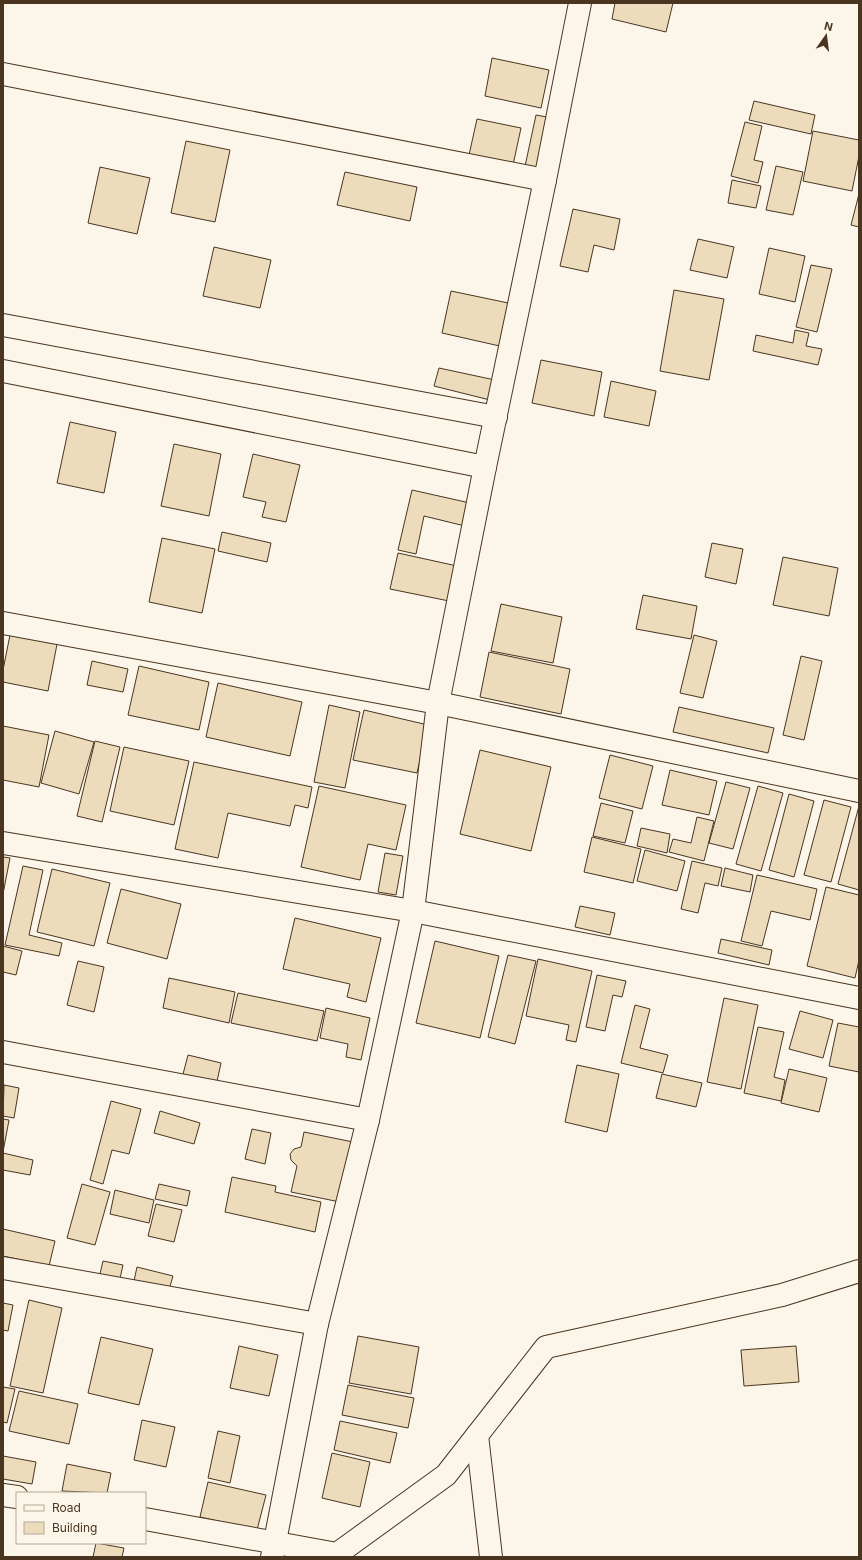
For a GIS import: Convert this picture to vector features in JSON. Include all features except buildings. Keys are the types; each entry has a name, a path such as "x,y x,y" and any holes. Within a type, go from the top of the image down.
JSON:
{"street":[{"path":"274,1549 317,1324 368,1120 413,911 438,703 484,467 546,180 580,3"},
{"path":"3,74 546,180"},
{"path":"3,325 496,417"},
{"path":"3,371 484,467"},
{"path":"3,624 438,703 859,791"},
{"path":"3,843 413,911 859,998"},
{"path":"3,1052 368,1120"},
{"path":"3,1268 317,1324"},
{"path":"146,1519 274,1549 337,1554 446,1474 546,1347 782,1295 859,1271"},
{"path":"477,1435 492,1557"},
{"path":"3,1495 16,1497"}]}
